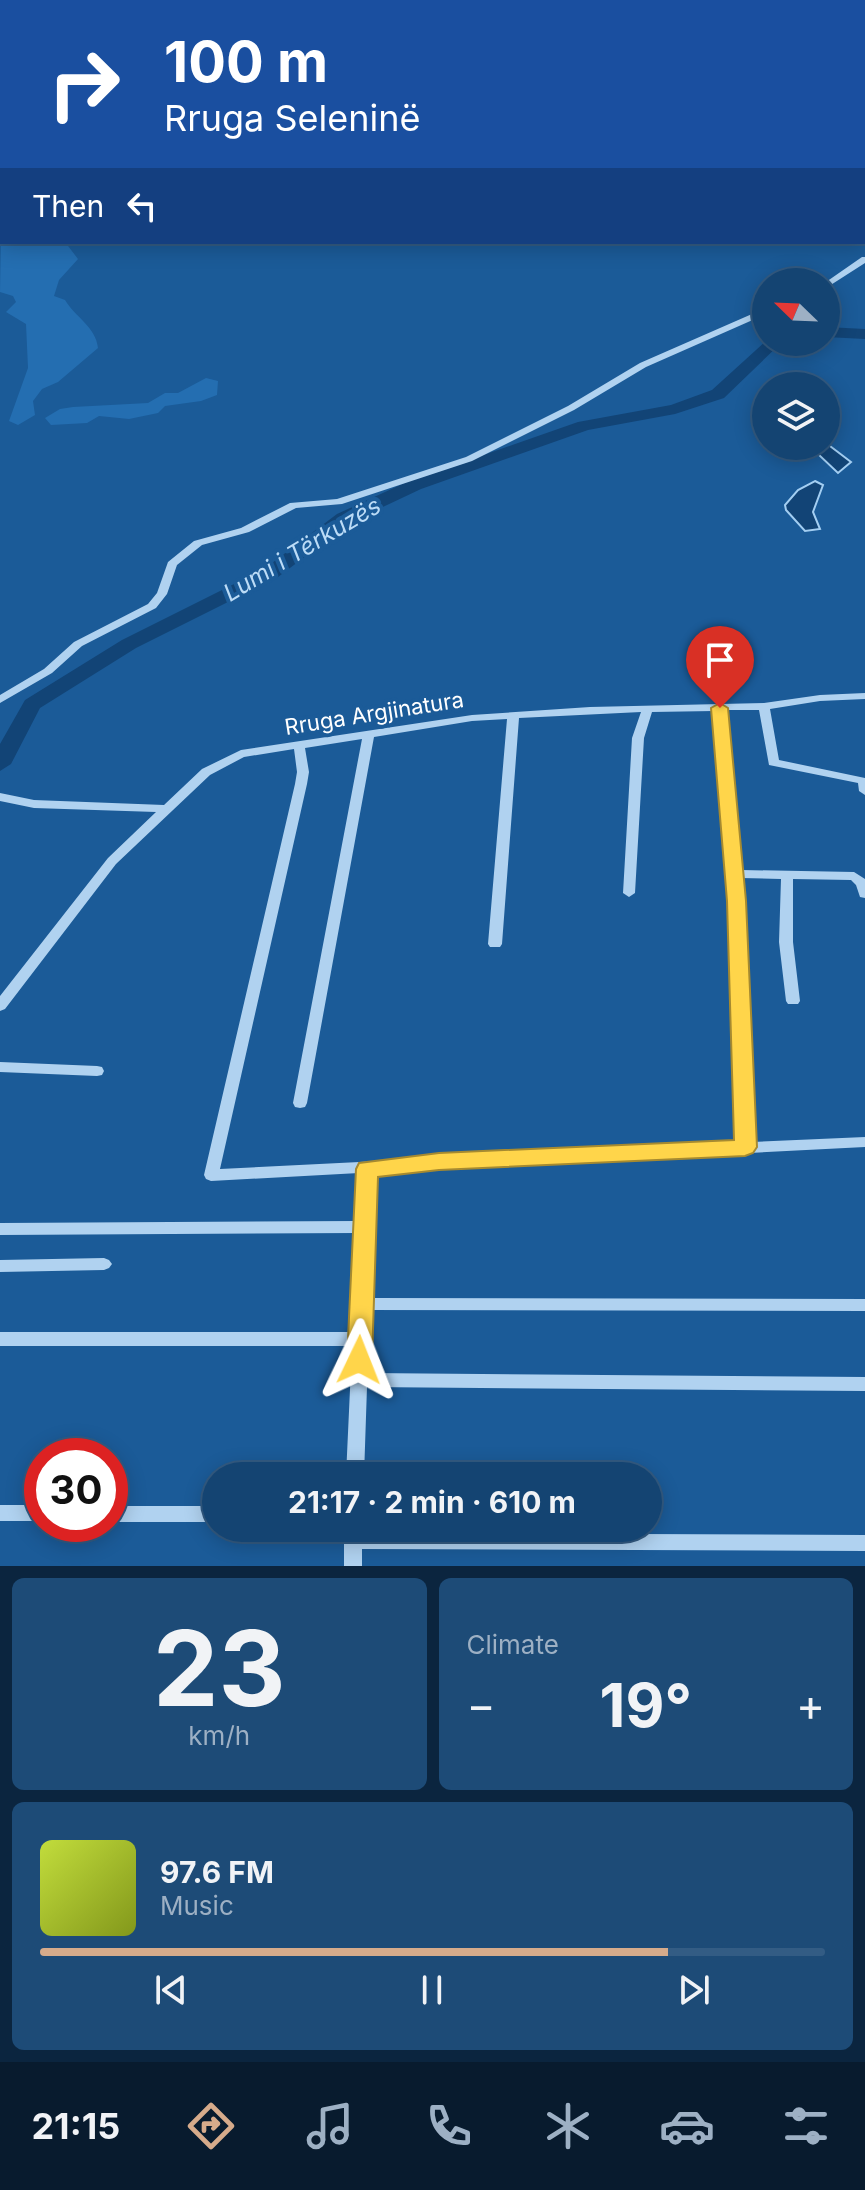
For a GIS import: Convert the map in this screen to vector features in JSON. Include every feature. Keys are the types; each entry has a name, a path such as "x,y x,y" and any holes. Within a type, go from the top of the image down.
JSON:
{"street":[{"path":"840,276 865,259"},
{"path":"0,700 48,671 78,644 152,606 162,594 172,564 198,543 245,530 294,505 338,502 469,459 571,408 643,365 752,317"},
{"name":"Rruga Argjinatura","path":"0,1006 97,877 206,772 231,758 255,751 513,715 764,706 820,698 865,696"},
{"path":"764,706 773,762 864,781 865,791"},
{"path":"720,708 734,874 745,1147"},
{"path":"629,893 638,738 647,710"},
{"path":"495,944 513,715"},
{"path":"300,1103 369,734"},
{"path":"299,746 303,772 301,784 211,1175 367,1169 439,1161 865,1142"},
{"path":"0,797 34,804 166,809"},
{"path":"734,874 854,876 862,883 865,894"},
{"path":"787,875 786,942 793,1001"},
{"path":"0,1067 97,1071"},
{"path":"356,1462 367,1169"},
{"path":"0,1229 364,1227"},
{"path":"0,1266 104,1264"},
{"path":"361,1304 865,1305"},
{"path":"0,1339 360,1339"},
{"path":"359,1380 865,1384"},
{"path":"0,1513 24,1513"},
{"path":"128,1514 202,1514"},
{"path":"662,1539 865,1543"},
{"path":"353,1542 353,1566"}],"shaded area":[{"path":"1,244 67,244 78,259 59,280 54,296 65,300 89,328 98,348 58,382 42,389 33,401 35,415 18,425 9,421 28,368 26,324 6,312 16,302 13,296 0,292"},
{"path":"206,378 218,381 217,395 201,401 165,406 158,413 129,419 99,416 87,423 51,425 45,418 60,409 73,407 148,403 165,393 178,393"},
{"path":"840,454 851,462 838,473 824,460 840,460"},
{"path":"815,481 823,485 813,512 820,529 805,531 785,505 798,490"}],"waterway":[{"name":"Lumi i Tërkuzës","path":"840,333 865,334"},
{"name":"Lumi i Tërkuzës","path":"0,764 32,704 129,644 271,573 344,518 415,485 584,426 675,409 718,394 759,356"}],"route":[{"path":"359,1360 367,1169 439,1161 745,1147 737,901 720,708"}]}
